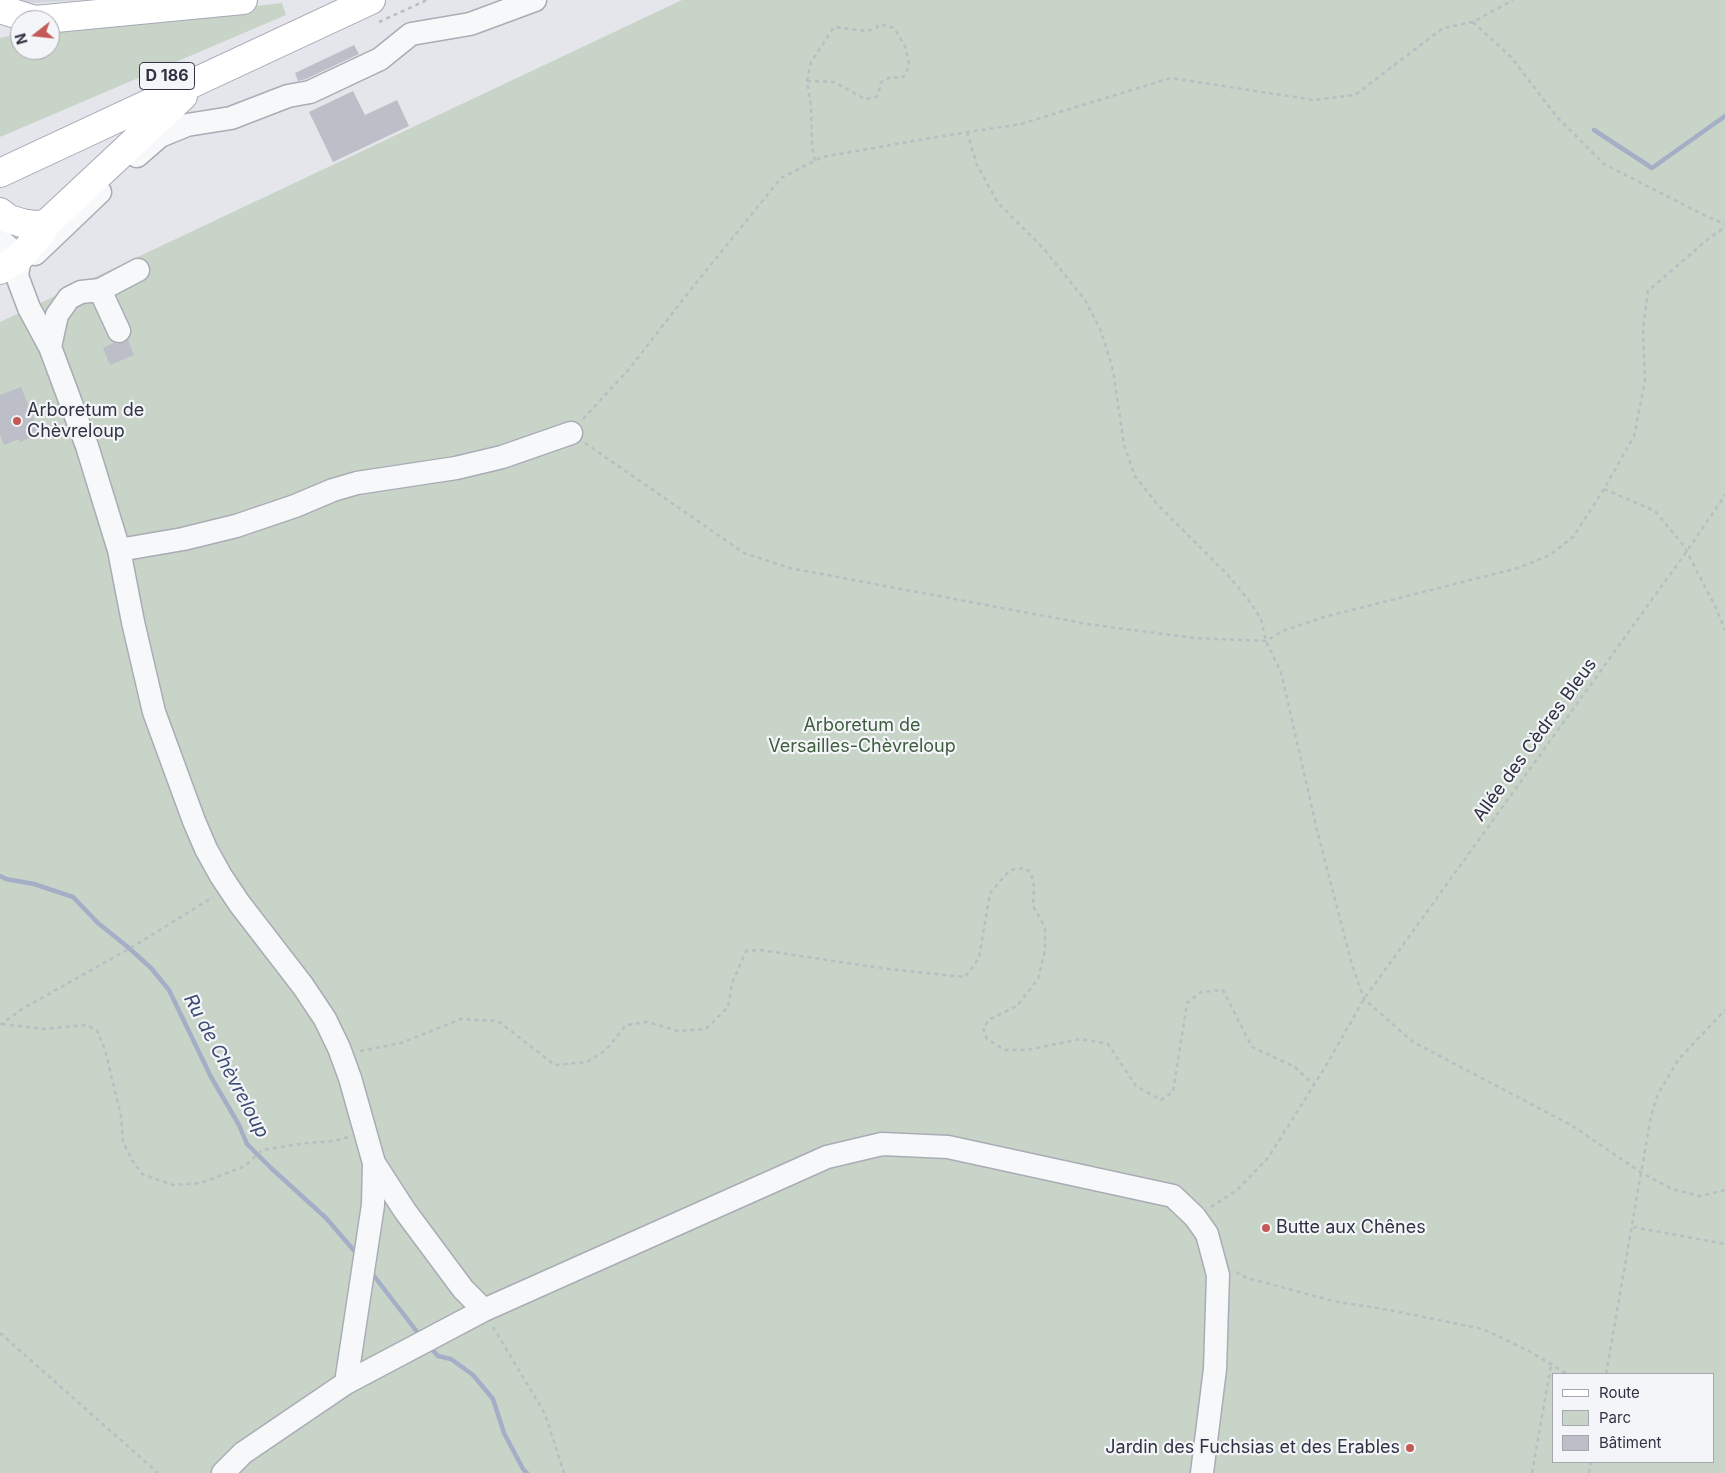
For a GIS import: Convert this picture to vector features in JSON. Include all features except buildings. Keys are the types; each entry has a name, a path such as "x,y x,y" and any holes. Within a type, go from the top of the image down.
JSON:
{"main road":[{"path":"60,18 244,0"},
{"name":"D 186","path":"0,152 333,0"},
{"name":"D 186","path":"0,173 371,0"},
{"path":"6,263 42,232 46,224 114,168 184,95 188,85"},
{"path":"0,212 9,219 22,223 46,224"}],"lane":[{"path":"484,1310 463,1289 405,1211 374,1163 341,1054 325,1019 309,994 230,890 206,849 154,712 118,550 87,446 50,347 6,263 30,258 39,251 114,168 160,136 187,125 231,118 288,96 310,92 380,59 411,34 470,24 535,0"},
{"path":"50,347 57,315 69,298 81,292 100,290 138,270"},
{"path":"100,290 119,330"},
{"path":"118,550 236,526 357,483 456,468 502,457 571,432"},
{"path":"223,1473 244,1453 346,1383 484,1310 827,1157 882,1144 948,1147 1173,1196 1195,1217 1207,1234 1218,1276 1215,1369 1202,1473"},
{"path":"346,1383 373,1206 374,1163"}],"path":[{"path":"395,14 428,0"},
{"path":"1473,22 1511,57 1558,117 1604,164 1725,226 1648,291 1643,329 1646,381 1634,436 1604,489 1572,537 1550,555 1518,568 1324,617 1282,631 1266,641 1194,638 1087,624 790,568 744,553 571,432 630,368 781,178 822,157 1021,124 1171,78 1314,100 1355,95 1443,28 1473,22 1513,0"},
{"path":"807,81 834,82 865,99 876,97 880,82 891,78 902,78 906,74 909,64 905,46 894,28 880,24 876,28 867,31 834,27 811,62 807,81 815,161"},
{"path":"967,132 977,166 998,203 1044,249 1085,300 1101,331 1113,370 1124,445 1135,476 1157,504 1226,572 1261,618 1266,641 1281,672 1317,830 1352,966 1364,999 1413,1042 1571,1125 1642,1173 1672,1189 1700,1196 1725,1190"},
{"path":"1604,489 1655,511 1687,551 1725,630"},
{"name":"Allée des Cèdres Bleus","path":"1195,1217 1238,1190 1268,1158 1314,1085 1364,999 1687,551 1725,495"},
{"path":"341,1054 401,1043 461,1019 498,1021 555,1065 587,1062 606,1050 626,1025 647,1022 678,1031 706,1029 728,1007 732,983 746,951 760,950 888,970 965,978 979,958 990,892 1010,870 1025,868 1032,873 1034,886 1033,906 1045,927 1045,950 1038,979 1017,1006 990,1019 983,1028 987,1039 1005,1050 1026,1050 1081,1039 1108,1044 1136,1086 1161,1100 1173,1092 1187,1003 1201,992 1223,990 1252,1047 1295,1067 1314,1085"},
{"path":"1,1025 22,1009 134,946 213,896 230,890"},
{"path":"1606,1373 1651,1116 1658,1094 1678,1060 1725,1010"},
{"path":"1,1025 44,1029 86,1025 97,1030 105,1050 121,1116 123,1142 142,1174 173,1185 201,1183 245,1166 262,1150 334,1141 365,1132"},
{"path":"1633,1227 1725,1244"},
{"path":"1213,1258 1247,1278 1333,1301 1483,1329 1529,1351 1565,1373"},
{"path":"484,1310 545,1414 564,1473"},
{"path":"0,1333 158,1473"},
{"path":"1532,1473 1551,1365"}],"shaded area":[{"path":"14,0 83,0 34,3"}],"green space":[{"name":"Arboretum de Versailles-Chèvreloup","path":"682,0 1725,0 1725,1473 0,1473 0,322"},
{"path":"282,3 286,15 0,137 0,38 10,36 10,60 60,60 60,29"}],"waterway":[{"path":"1594,130 1652,168 1725,116"},
{"name":"Ru de Chèvreloup","path":"0,876 6,879 34,884 73,897 98,923 151,968 169,990 211,1077 239,1125 247,1144 326,1218 357,1254"},
{"name":"Ru de Chèvreloup","path":"371,1272 418,1333"},
{"name":"Ru de Chèvreloup","path":"430,1347 438,1356 451,1359 473,1375 493,1399 504,1433 527,1473"}],"place":[{"name":"Arboretum de Chèvreloup","path":"17,421"},
{"name":"Butte aux Chênes","path":"1266,1228"},
{"name":"Jardin des Fuchsias et des Erables","path":"1410,1448"}]}
